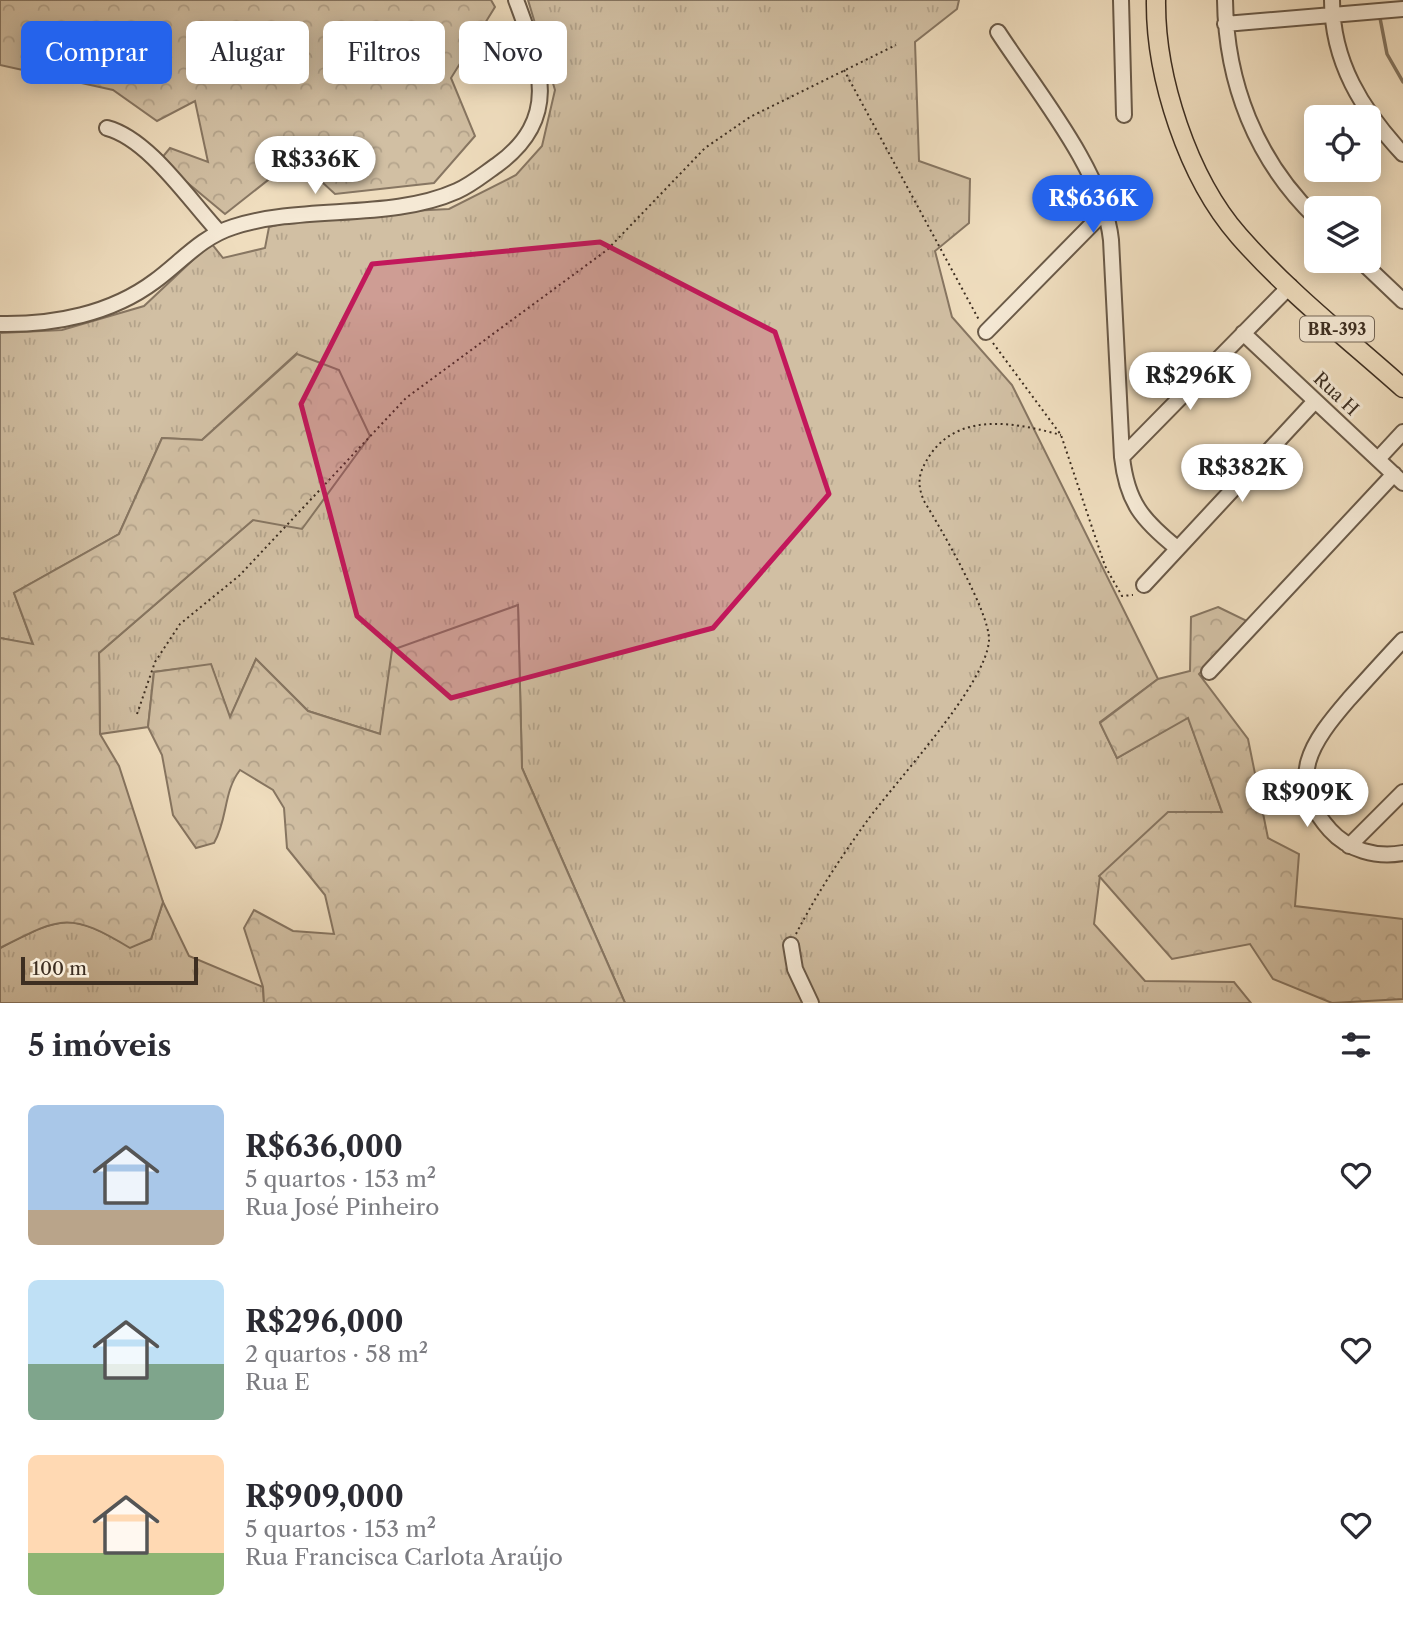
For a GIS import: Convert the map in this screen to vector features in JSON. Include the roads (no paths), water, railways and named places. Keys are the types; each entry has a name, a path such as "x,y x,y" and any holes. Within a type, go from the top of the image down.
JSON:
{"main road":[{"name":"BR-393","path":"1152,4 1171,99 1195,167 1239,236 1403,388"}],"street":[{"path":"0,324 49,322 123,301 219,232 250,222 442,197 458,191 499,163 528,138 540,108 538,73 516,0"},
{"path":"1121,0 1124,115"},
{"path":"1225,0 1233,73 1250,125 1275,170 1304,204"},
{"path":"1226,23 1332,7 1403,9"},
{"path":"1332,7 1339,52 1353,88 1366,111 1403,153"},
{"path":"998,32 1087,169 1105,211 1111,240 1122,457 1129,494 1139,513 1177,548"},
{"path":"107,128 118,131 139,145 219,232"},
{"path":"986,332 1105,211"},
{"path":"1374,273 1403,301"},
{"path":"1122,457 1290,286"},
{"name":"Rua H","path":"1243,333 1398,478"},
{"path":"1144,584 1315,401"},
{"path":"1378,458 1403,432"},
{"path":"1209,671 1398,478"},
{"path":"1403,640 1321,732 1307,761 1307,783 1320,817 1349,846 1384,855 1403,853"},
{"path":"1349,846 1403,792"},
{"path":"791,945 795,969 811,1003"}],"waterway":[{"path":"1380,18 1387,54 1403,82"}]}
